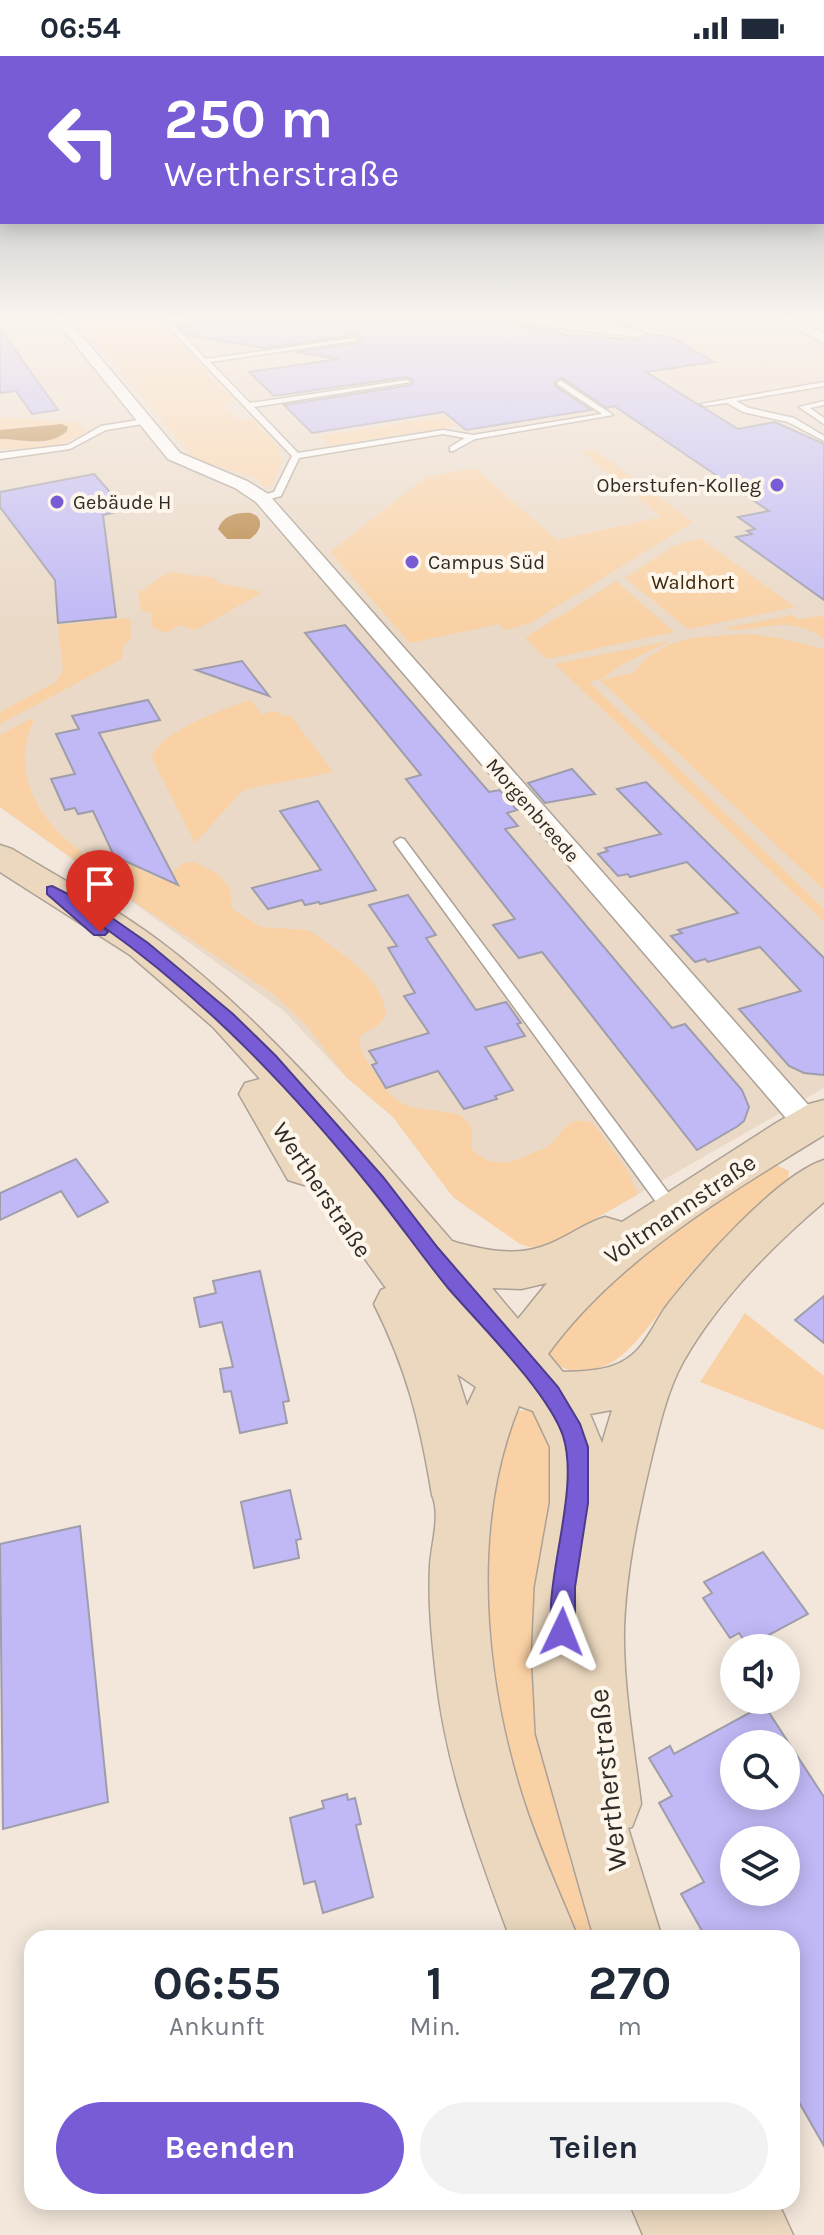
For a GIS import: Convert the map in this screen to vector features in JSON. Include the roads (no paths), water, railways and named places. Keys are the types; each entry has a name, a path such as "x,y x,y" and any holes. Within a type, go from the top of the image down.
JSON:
{"main road":[{"name":"Wertherstraße","path":"0,856 143,947 227,1018 333,1132 431,1253 525,1377 572,1431 577,1447 577,1503 564,1587 562,1655 567,1734 625,1926"},
{"name":"Wertherstraße","path":"52,890 172,996 305,1141 439,1324 475,1359 525,1377"},
{"name":"Wertherstraße","path":"260,1094 285,1140 417,1333 441,1399 461,1509"},
{"name":"Voltmannstraße","path":"525,1377 555,1308 594,1268 673,1212 819,1127"},
{"path":"525,1377 611,1389 635,1380 655,1367 702,1299 733,1264 792,1204 824,1177"},
{"path":"431,1253 469,1267 493,1271 547,1268 571,1258 620,1226 645,1214 673,1212"},
{"name":"Wertherstraße","path":"625,1926 596,1681 595,1627 615,1497 655,1367"},
{"name":"Wertherstraße","path":"525,1377 481,1434 461,1509 457,1561 458,1618 464,1682 491,1801 541,1930"},
{"path":"671,2210 683,2235"},
{"path":"741,2210 754,2235"}],"street":[{"name":"Morgenbreede","path":"143,419 174,456 196,468 234,479 261,497 819,1127"}],"lane":[{"path":"259,419 296,456"},
{"path":"296,456 443,432 473,437 586,419"},
{"path":"785,419 824,439"},
{"path":"0,456 70,447 104,428 145,421"},
{"path":"453,449 473,437"},
{"path":"261,497 278,494 296,456"},
{"path":"400,842 673,1212"}],"place":[{"name":"Oberstufen-Kolleg","path":"777,485"},
{"name":"Gebäude H","path":"57,502"},
{"name":"Campus Süd","path":"412,562"}],"park label":[{"name":"Waldhort","path":"693,582"}]}
